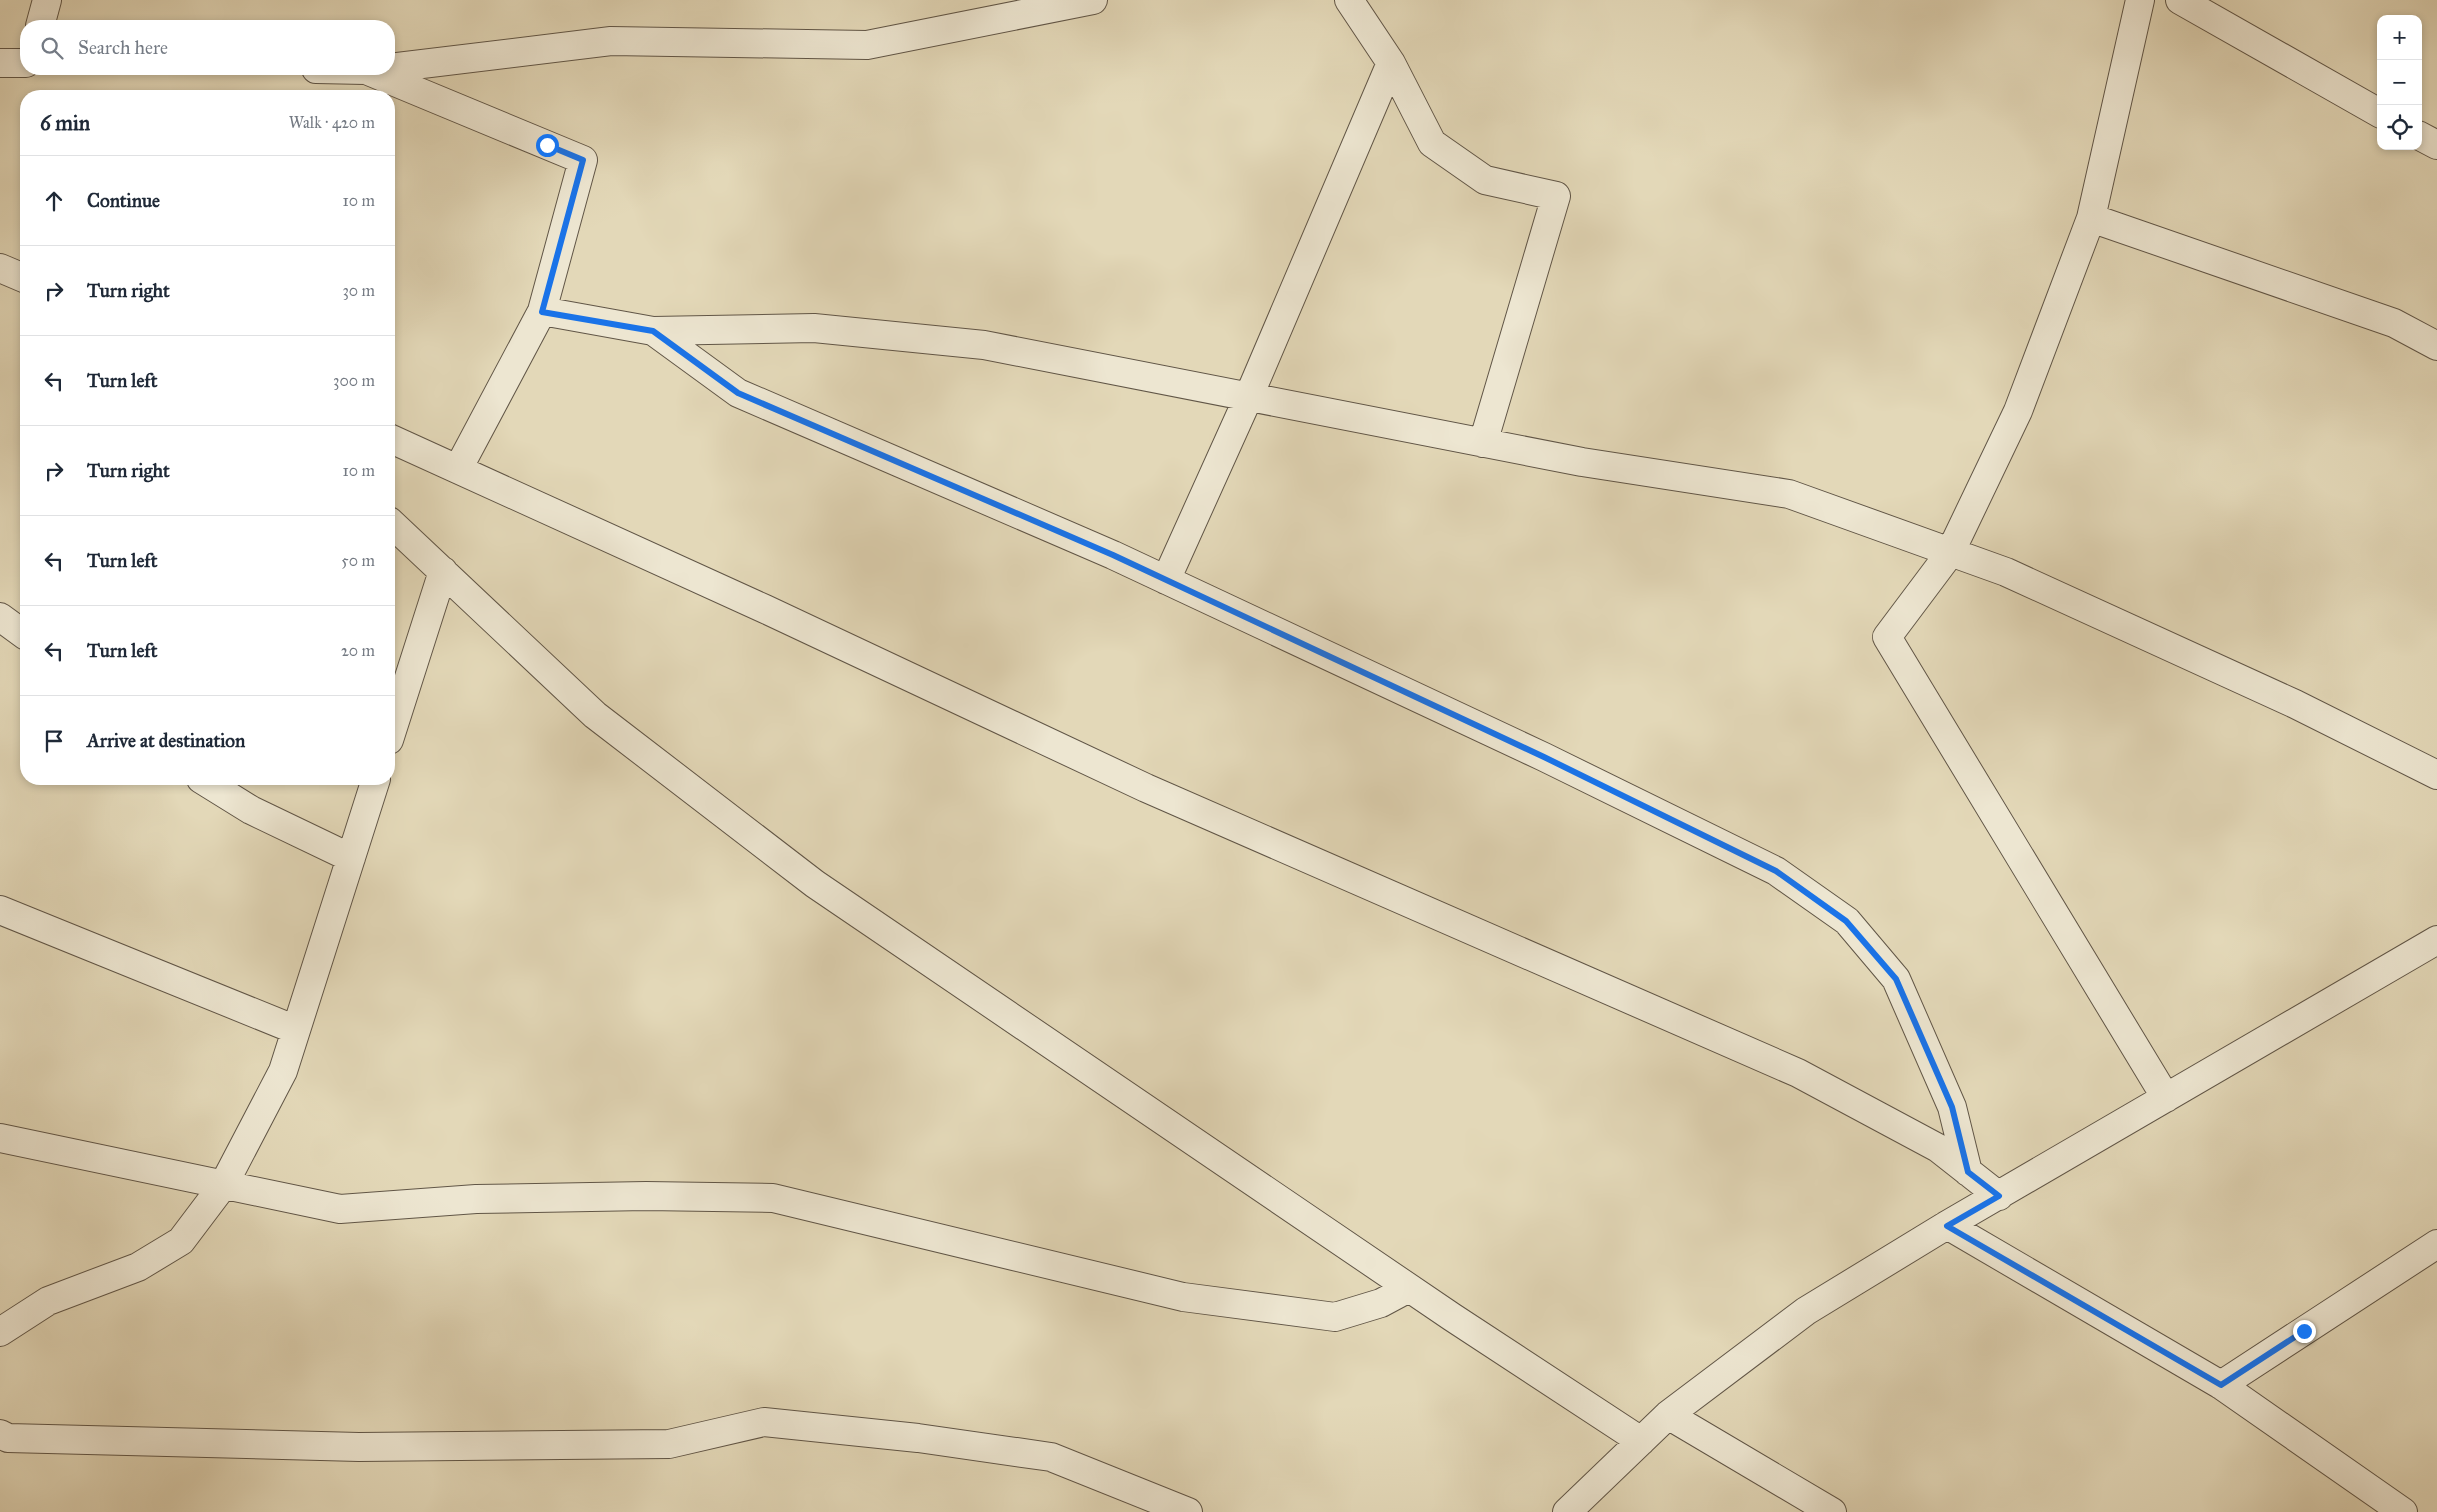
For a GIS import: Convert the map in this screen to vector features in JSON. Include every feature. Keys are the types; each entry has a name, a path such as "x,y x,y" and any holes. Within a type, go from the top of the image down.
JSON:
{"street":[{"path":"42,20 47,0"},
{"path":"395,67 611,41 867,44 1093,0"},
{"path":"1349,0 1391,63 1432,143 1484,180 1556,196 1483,442"},
{"path":"2140,0 2091,218 2018,410 1950,552 1887,637 2166,1098"},
{"path":"2190,3 2377,112"},
{"path":"0,63 20,63"},
{"path":"1166,580 1249,396 1391,63"},
{"path":"392,75 583,160 542,312 458,469"},
{"path":"2422,137 2437,145"},
{"path":"2091,218 2394,323 2437,346"},
{"path":"0,268 20,276"},
{"path":"542,312 653,331 814,328 984,345 1582,462 1789,494 2006,572 2277,695 2437,775"},
{"path":"653,331 738,393 1166,580 1544,757 1776,871 1846,921 1896,979 1952,1107 1968,1172"},
{"path":"395,441 765,609 1146,788 1798,1073 1938,1148 1999,1196"},
{"path":"395,526 595,715 815,884 1408,1288 1641,1441"},
{"path":"395,721 443,571"},
{"path":"0,617 20,632"},
{"path":"211,785 252,810 351,858"},
{"path":"0,1332 48,1301 138,1267 181,1241 224,1184 282,1071 374,785"},
{"path":"0,910 296,1030"},
{"path":"1568,1512 1668,1415 1806,1311 1947,1226 2437,940"},
{"path":"0,1138 340,1209 476,1199 646,1196 773,1198 1183,1297 1335,1317 1381,1303 1408,1288"},
{"path":"1947,1226 2221,1385 2403,1512"},
{"path":"2221,1385 2437,1244"},
{"path":"1668,1415 1832,1512"},
{"path":"0,1434 8,1438 359,1447 669,1444 764,1422 918,1438 1051,1457 1188,1512"}],"route":[{"path":"547,145 583,160 542,312 653,331 738,393 1113,555 1544,757 1776,871 1846,921 1896,979 1952,1107 1968,1172 1999,1196 1947,1226 2221,1385 2304,1331"}]}
